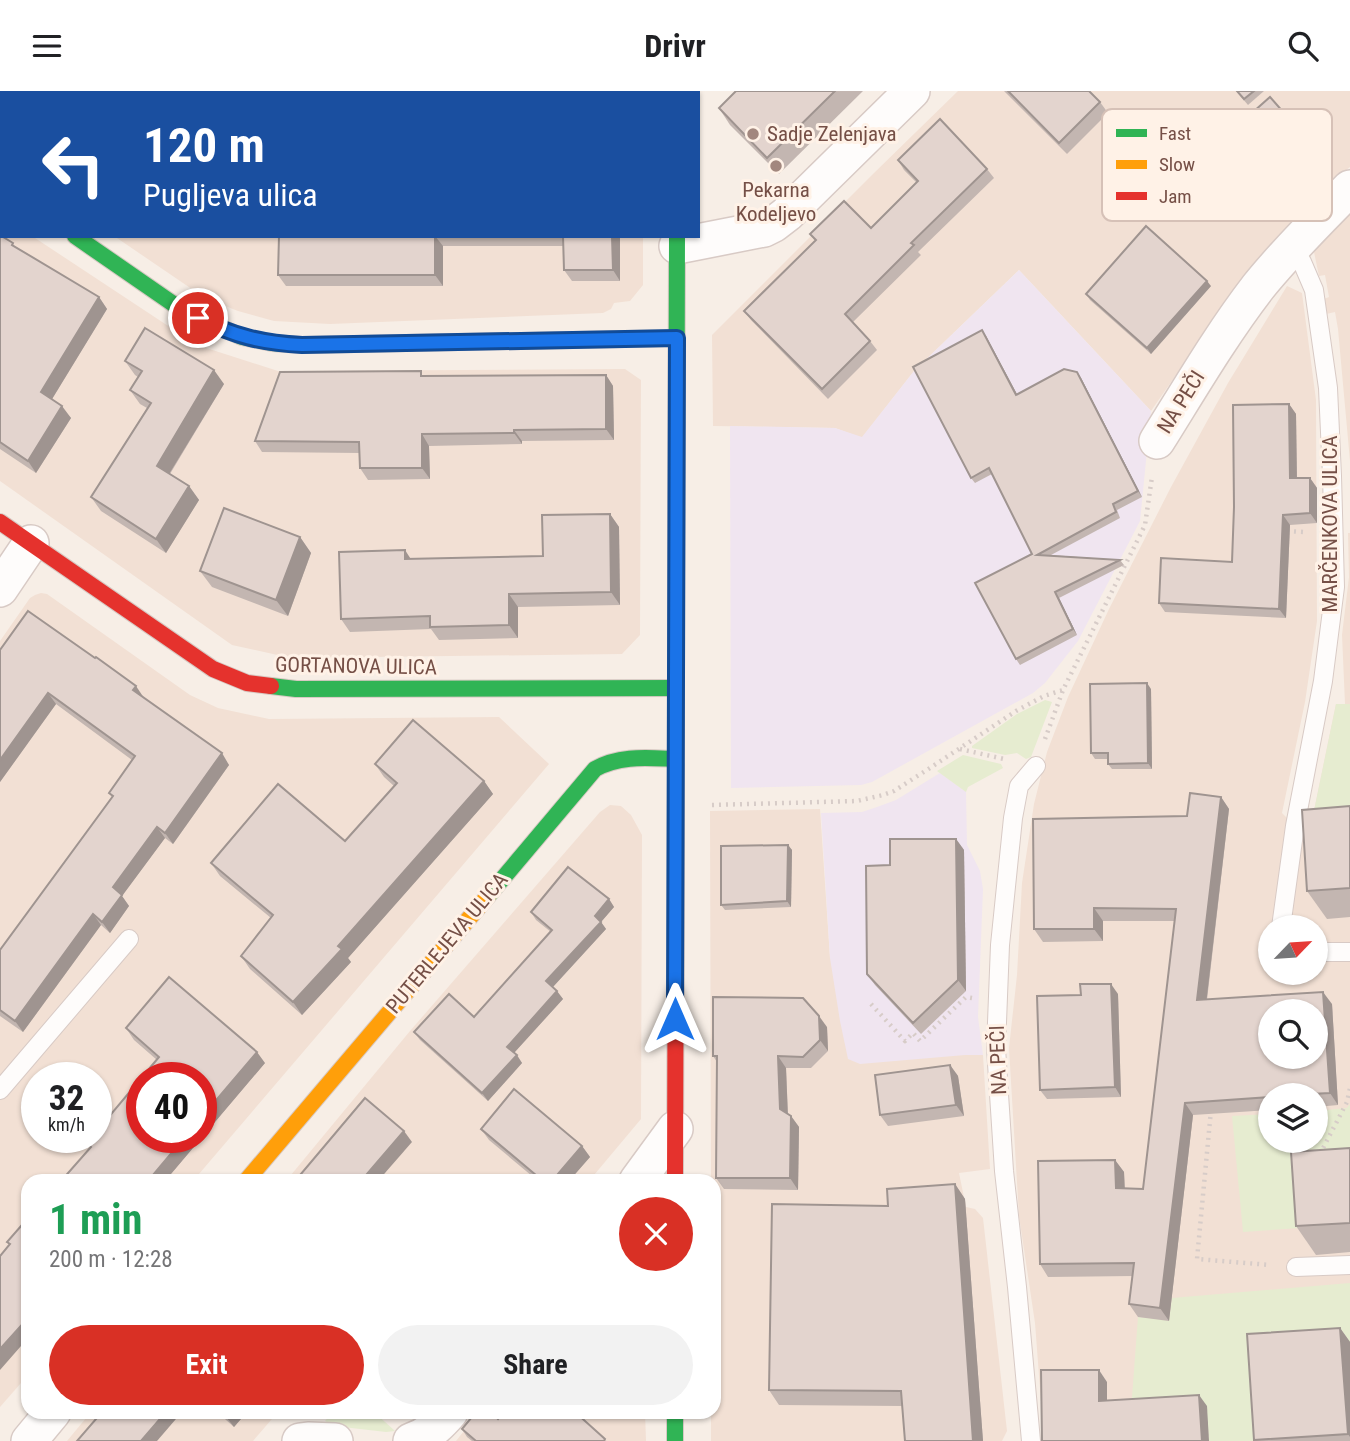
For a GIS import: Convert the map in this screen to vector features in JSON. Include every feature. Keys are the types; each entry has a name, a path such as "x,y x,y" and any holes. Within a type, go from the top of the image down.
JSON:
{"street":[{"path":"675,1174 677,241 753,233 774,224 912,91"},
{"name":"NA PEČI","path":"1332,207 1350,188"},
{"name":"NA PEČI","path":"1157,441 1203,366 1258,287 1319,221"},
{"path":"78,238 182,310 243,337 272,343 302,345 677,338"},
{"name":"GORTANOVA ULICA","path":"0,521 213,669 247,683 296,689 676,688"},
{"path":"0,589 31,543"},
{"name":"PUTERLEJEVA ULICA","path":"252,1174 596,769 617,759 676,759"},
{"path":"642,1174 675,1129"},
{"path":"29,1441 47,1419"},
{"path":"421,1439 444,1419"},
{"path":"675,1419 675,1441"},
{"path":"300,1441 335,1441"}],"lane":[{"name":"MARČENKOVA ULICA","path":"1282,915 1295,826 1324,681 1335,587 1326,375 1314,290 1293,248"},
{"name":"NA PEČI","path":"1031,1441 1004,1171 996,1048 1000,945 1013,818 1019,786 1036,766"},
{"path":"3,1081 129,939"},
{"path":"1328,952 1350,952"},
{"path":"1296,1267 1350,1265"}],"path":[{"name":"NA PEČI","path":"1036,766 1063,690 1145,525 1157,441"},
{"path":"1280,531 1304,532 1306,564 1334,565"},
{"path":"704,805 866,800 894,791 1016,711 1044,696 1063,690"},
{"path":"960,749 1036,766"},
{"path":"871,1004 905,1041 913,1033 920,1041 966,997 997,998"},
{"path":"1319,1155 1347,1102 1350,1089"},
{"path":"1211,1106 1197,1259 1296,1267"}],"shaded area":[{"path":"958,91 1350,91 1350,167 1332,181 1332,109 1102,109 1102,221 1294,221 1239,284 1151,411 1019,270 914,371 862,438 835,428 713,426 712,335"},
{"path":"1350,211 1350,461 1338,329 1335,312 1326,314 1324,299 1329,297 1325,275 1319,276 1314,252 1319,243"},
{"path":"0,238 35,238 197,345 278,371 625,369 641,380 640,635 622,654 291,658 232,645 0,481"},
{"path":"117,238 643,238 643,285 630,301 614,303 611,309 603,313 330,324 274,321 205,298"},
{"path":"1019,270 1151,411 1140,521 1078,641 1045,683 1033,693 872,782 861,785 731,788 730,426 835,428 862,437 914,371"},
{"path":"1287,286 1302,293 1316,400 1317,621 1305,702 1282,813 1309,835 1336,704 1345,704 1342,635 1349,577 1350,533 1350,1441 1044,1441 1035,1323 1019,1216 1009,1048 1017,975 1022,883 1034,804 1047,752 1068,697 1109,609 1228,383"},
{"path":"41,593 47,594 190,695 218,708 269,719 499,717 549,764 217,1153 217,1062 126,1062 126,1153 217,1153 199,1174 21,1174 21,1383 0,1407 0,641 30,598"},
{"path":"940,773 966,792 967,845 980,871 983,889 978,1017 983,1055 860,1064 848,1059 830,958 821,813 862,812 877,807 896,800"},
{"path":"610,805 621,806 631,815 642,835 641,1119 595,1174 292,1174 410,1031 600,812"},
{"path":"820,809 830,958 965,1055 983,1055 990,1169 959,1173 966,1207 975,1209 983,1218 1007,1431 1002,1441 711,1441 711,1419 721,1419 721,1174 711,1174 710,811"},
{"path":"85,1419 272,1419 253,1441 67,1441"},
{"path":"473,1419 645,1419 646,1441 456,1441"}],"green space":[{"path":"1045,700 1052,702 1031,757 1026,759 1017,753 1005,755 972,748 1017,714"},
{"path":"1336,704 1350,704 1350,836 1309,835"},
{"path":"963,755 1001,764 1003,768 968,787 966,792 937,771"},
{"path":"1350,1104 1350,1178 1314,1227 1243,1232 1232,1116 1258,1115 1258,1153 1328,1153 1328,1110 1347,1108"},
{"path":"1350,1283 1350,1357 1272,1441 1209,1441 1206,1406 1131,1410 1138,1317 1169,1320 1172,1298"},
{"path":"382,1419 395,1431 334,1426 325,1421"}],"building":[{"path":"736,91 835,91 767,158 719,108"},
{"path":"1008,91 1089,91 1100,102 1059,143"},
{"path":"1237,91 1254,91 1244,99"},
{"path":"1270,97 1280,109 1256,109"},
{"path":"940,119 987,169 911,243 914,245 845,314 870,341 822,389 744,311 816,240 810,234 844,201 871,228 918,181 898,160"},
{"path":"1146,226 1207,281 1147,348 1086,294"},
{"path":"0,238 5,238 13,243 12,245 99,297 41,392 62,406 28,461 0,442"},
{"path":"279,238 435,238 435,275 278,275"},
{"path":"563,238 612,238 613,270 564,270"},
{"path":"145,328 214,370 157,466 189,486 156,539 91,497 151,403 130,390 142,371 125,361"},
{"path":"982,330 1016,395 1064,369 1077,372 1138,491 1113,504 1116,512 1037,555 1120,560 1055,592 1073,629 1016,659 975,583 1032,554 989,468 971,478 913,367"},
{"path":"421,371 421,376 606,375 606,429 422,434 422,468 360,468 359,442 255,441 280,372"},
{"path":"1289,404 1290,478 1310,478 1310,513 1283,515 1279,609 1159,603 1161,558 1232,562 1233,405"},
{"path":"224,508 300,537 276,600 200,571"},
{"path":"610,514 611,592 509,594 509,625 430,627 430,616 341,619 339,552 405,550 405,559 543,556 542,515"},
{"path":"28,611 136,686 133,690 222,753 165,833 157,827 113,887 122,895 102,922 93,914 15,1021 0,1010 0,950 113,796 109,793 135,756 48,693 0,760 0,650"},
{"path":"1147,683 1148,763 1108,764 1108,753 1091,753 1090,684"},
{"path":"413,720 484,781 338,946 342,949 293,1002 241,956 273,915 211,863 278,784 345,841 397,783 375,764"},
{"path":"1190,793 1221,797 1197,1000 1323,992 1323,999 1258,999 1258,1069 1328,1069 1328,1064 1330,1093 1328,1083 1258,1083 1258,1098 1185,1103 1160,1308 1129,1304 1134,1263 1040,1264 1038,1161 1115,1160 1116,1188 1143,1189 1176,909 1094,908 1094,929 1034,929 1033,819 1187,816"},
{"path":"1350,806 1350,888 1307,891 1302,810"},
{"path":"890,839 956,839 958,980 913,1023 867,974 866,866 890,865"},
{"path":"788,845 787,901 721,905 721,846"},
{"path":"568,867 609,899 595,916 601,922 546,981 557,991 507,1047 517,1055 482,1093 414,1032 449,994 474,1017 552,930 531,912"},
{"path":"169,977 257,1052 217,1099 217,1062 155,1062 159,1057 126,1028"},
{"path":"1080,984 1111,984 1115,1087 1040,1090 1037,996 1081,995"},
{"path":"713,997 803,998 819,1016 820,1040 803,1057 778,1056 780,1109 791,1116 790,1178 721,1178 721,1174 716,1174 717,1056 713,1056"},
{"path":"950,1065 956,1105 880,1115 875,1075"},
{"path":"514,1089 582,1146 558,1174 535,1174 481,1129"},
{"path":"126,1096 126,1153 172,1153 154,1174 67,1174 86,1153 112,1153 112,1113"},
{"path":"365,1098 404,1131 367,1174 301,1174"},
{"path":"1350,1148 1350,1223 1296,1226 1291,1153 1328,1153 1328,1149"},
{"path":"955,1184 973,1441 905,1441 901,1391 769,1390 772,1204 888,1206 887,1189"},
{"path":"21,1226 21,1326 0,1349 0,1256 10,1244 7,1242"},
{"path":"1340,1328 1348,1434 1254,1440 1247,1334"},
{"path":"1041,1370 1099,1370 1099,1401 1199,1395 1202,1441 1042,1441"},
{"path":"96,1419 160,1419 141,1441 77,1441"},
{"path":"470,1419 583,1419 605,1439 476,1441 462,1429"}],"traffic: fast":[{"path":"78,238 182,310 242,337 272,343 302,345 676,338"},
{"path":"676,584 677,238"},
{"path":"271,686 296,689 676,688"},
{"path":"488,896 595,769 624,759 675,759"},
{"path":"675,1419 675,1441"}],"traffic: slow":[{"path":"676,584 676,845"},
{"path":"252,1174 488,896"}],"traffic: jam":[{"path":"0,522 213,669 247,683 271,686"},
{"path":"675,1174 676,845"}],"place":[{"name":"Sadje Zelenjava","path":"753,134"},
{"name":"Pekarna Kodeljevo","path":"776,166"}],"route":[{"path":"198,318 243,337 302,345 677,338 675,1019"}]}
